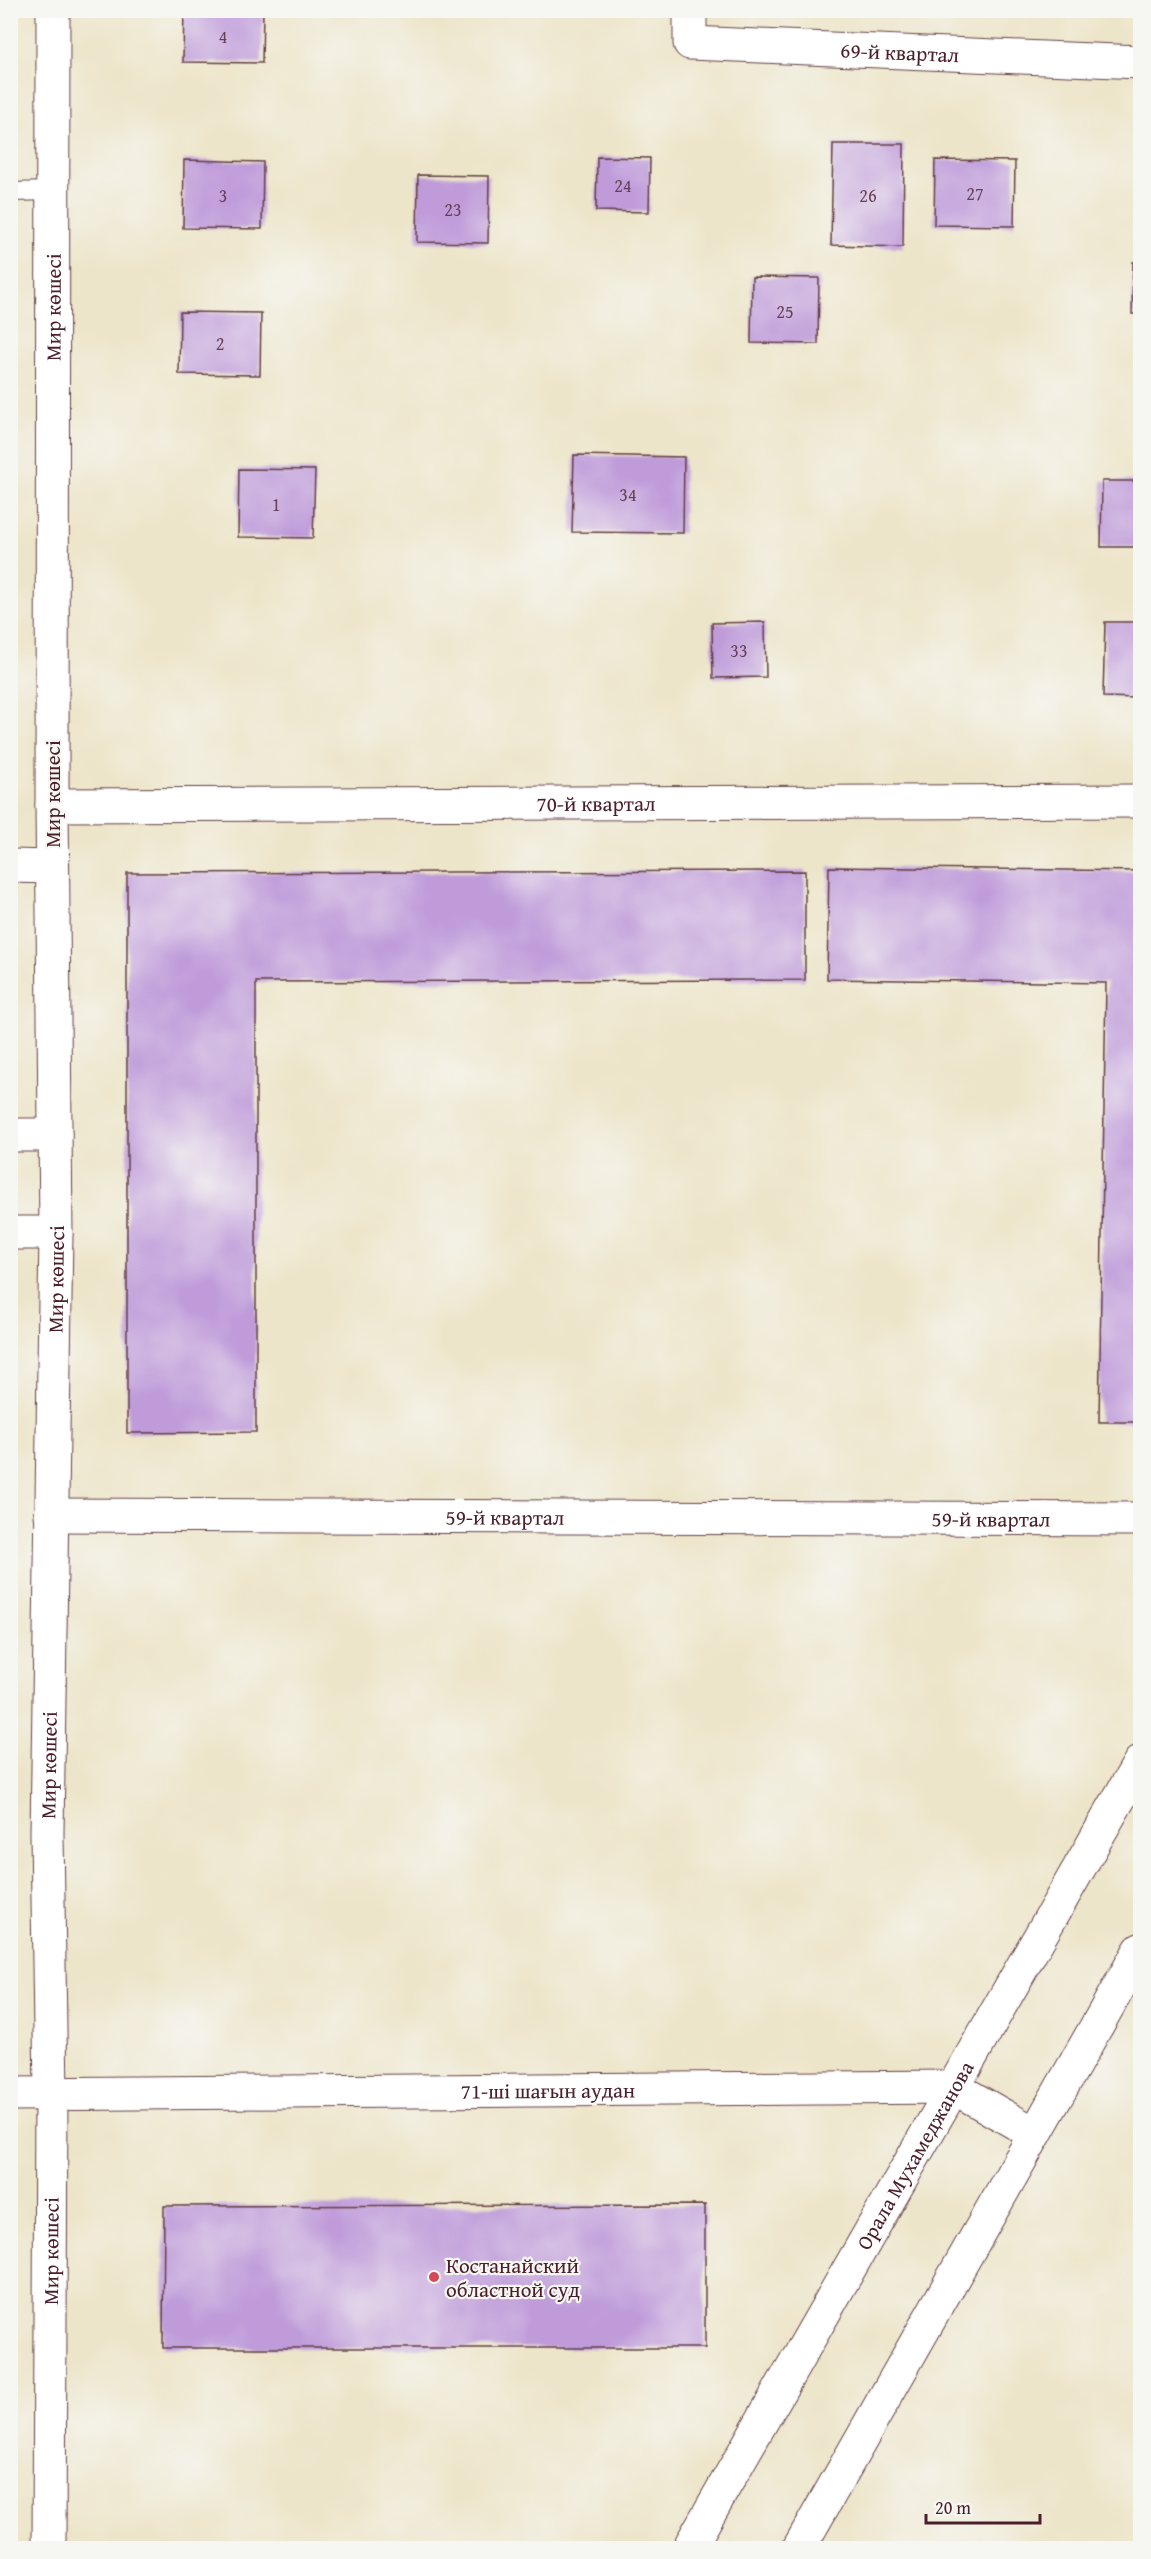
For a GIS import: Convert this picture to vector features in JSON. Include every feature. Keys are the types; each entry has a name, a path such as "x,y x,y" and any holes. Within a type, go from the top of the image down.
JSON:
{"street":[{"name":"Мир көшесі","path":"50,2548 51,2094 47,1834 51,1515 56,1389 52,867 53,10"},
{"name":"69-й квартал","path":"690,10 690,43 1140,62"},
{"name":"70-й квартал","path":"52,805 1140,801"},
{"path":"10,866 52,867"},
{"path":"10,1135 55,1135"},
{"path":"10,1233 56,1233"},
{"name":"59-й квартал","path":"51,1515 1140,1519"},
{"name":"Орала Мухамеджанова","path":"689,2548 1140,1762"},
{"path":"799,2548 1140,1950"},
{"path":"954,2087 1035,2134"},
{"name":"71-ші шағын аудан","path":"10,2094 954,2087"}],"lane":[{"path":"10,192 53,191"}],"building":[{"path":"184,10 263,10 262,63 183,62"},
{"path":"833,144 904,144 903,247 831,245"},
{"path":"597,157 650,158 649,212 596,211"},
{"path":"184,160 263,162 262,229 183,228"},
{"path":"935,160 1015,161 1014,226 934,225"},
{"path":"418,175 489,176 488,243 417,242"},
{"path":"1133,262 1140,262 1140,314 1132,314"},
{"path":"752,277 819,278 818,344 751,343"},
{"path":"180,312 261,313 260,375 179,374"},
{"path":"1136,363 1140,363 1140,423 1136,423"},
{"path":"574,455 684,457 683,533 572,532"},
{"path":"239,469 315,470 313,538 238,537"},
{"path":"1102,481 1140,481 1140,547 1101,547"},
{"path":"765,622 766,677 713,678 712,623"},
{"path":"1105,622 1140,622 1140,698 1103,697"},
{"path":"829,867 1140,871 1140,1422 1099,1422 1106,983 827,979"},
{"path":"805,871 805,980 256,982 256,1432 127,1433 127,873"},
{"name":"Костанайский областной суд","path":"705,2205 705,2348 163,2348 164,2206"}],"place":[{"name":"Костанайский областной суд","path":"434,2277"}]}
